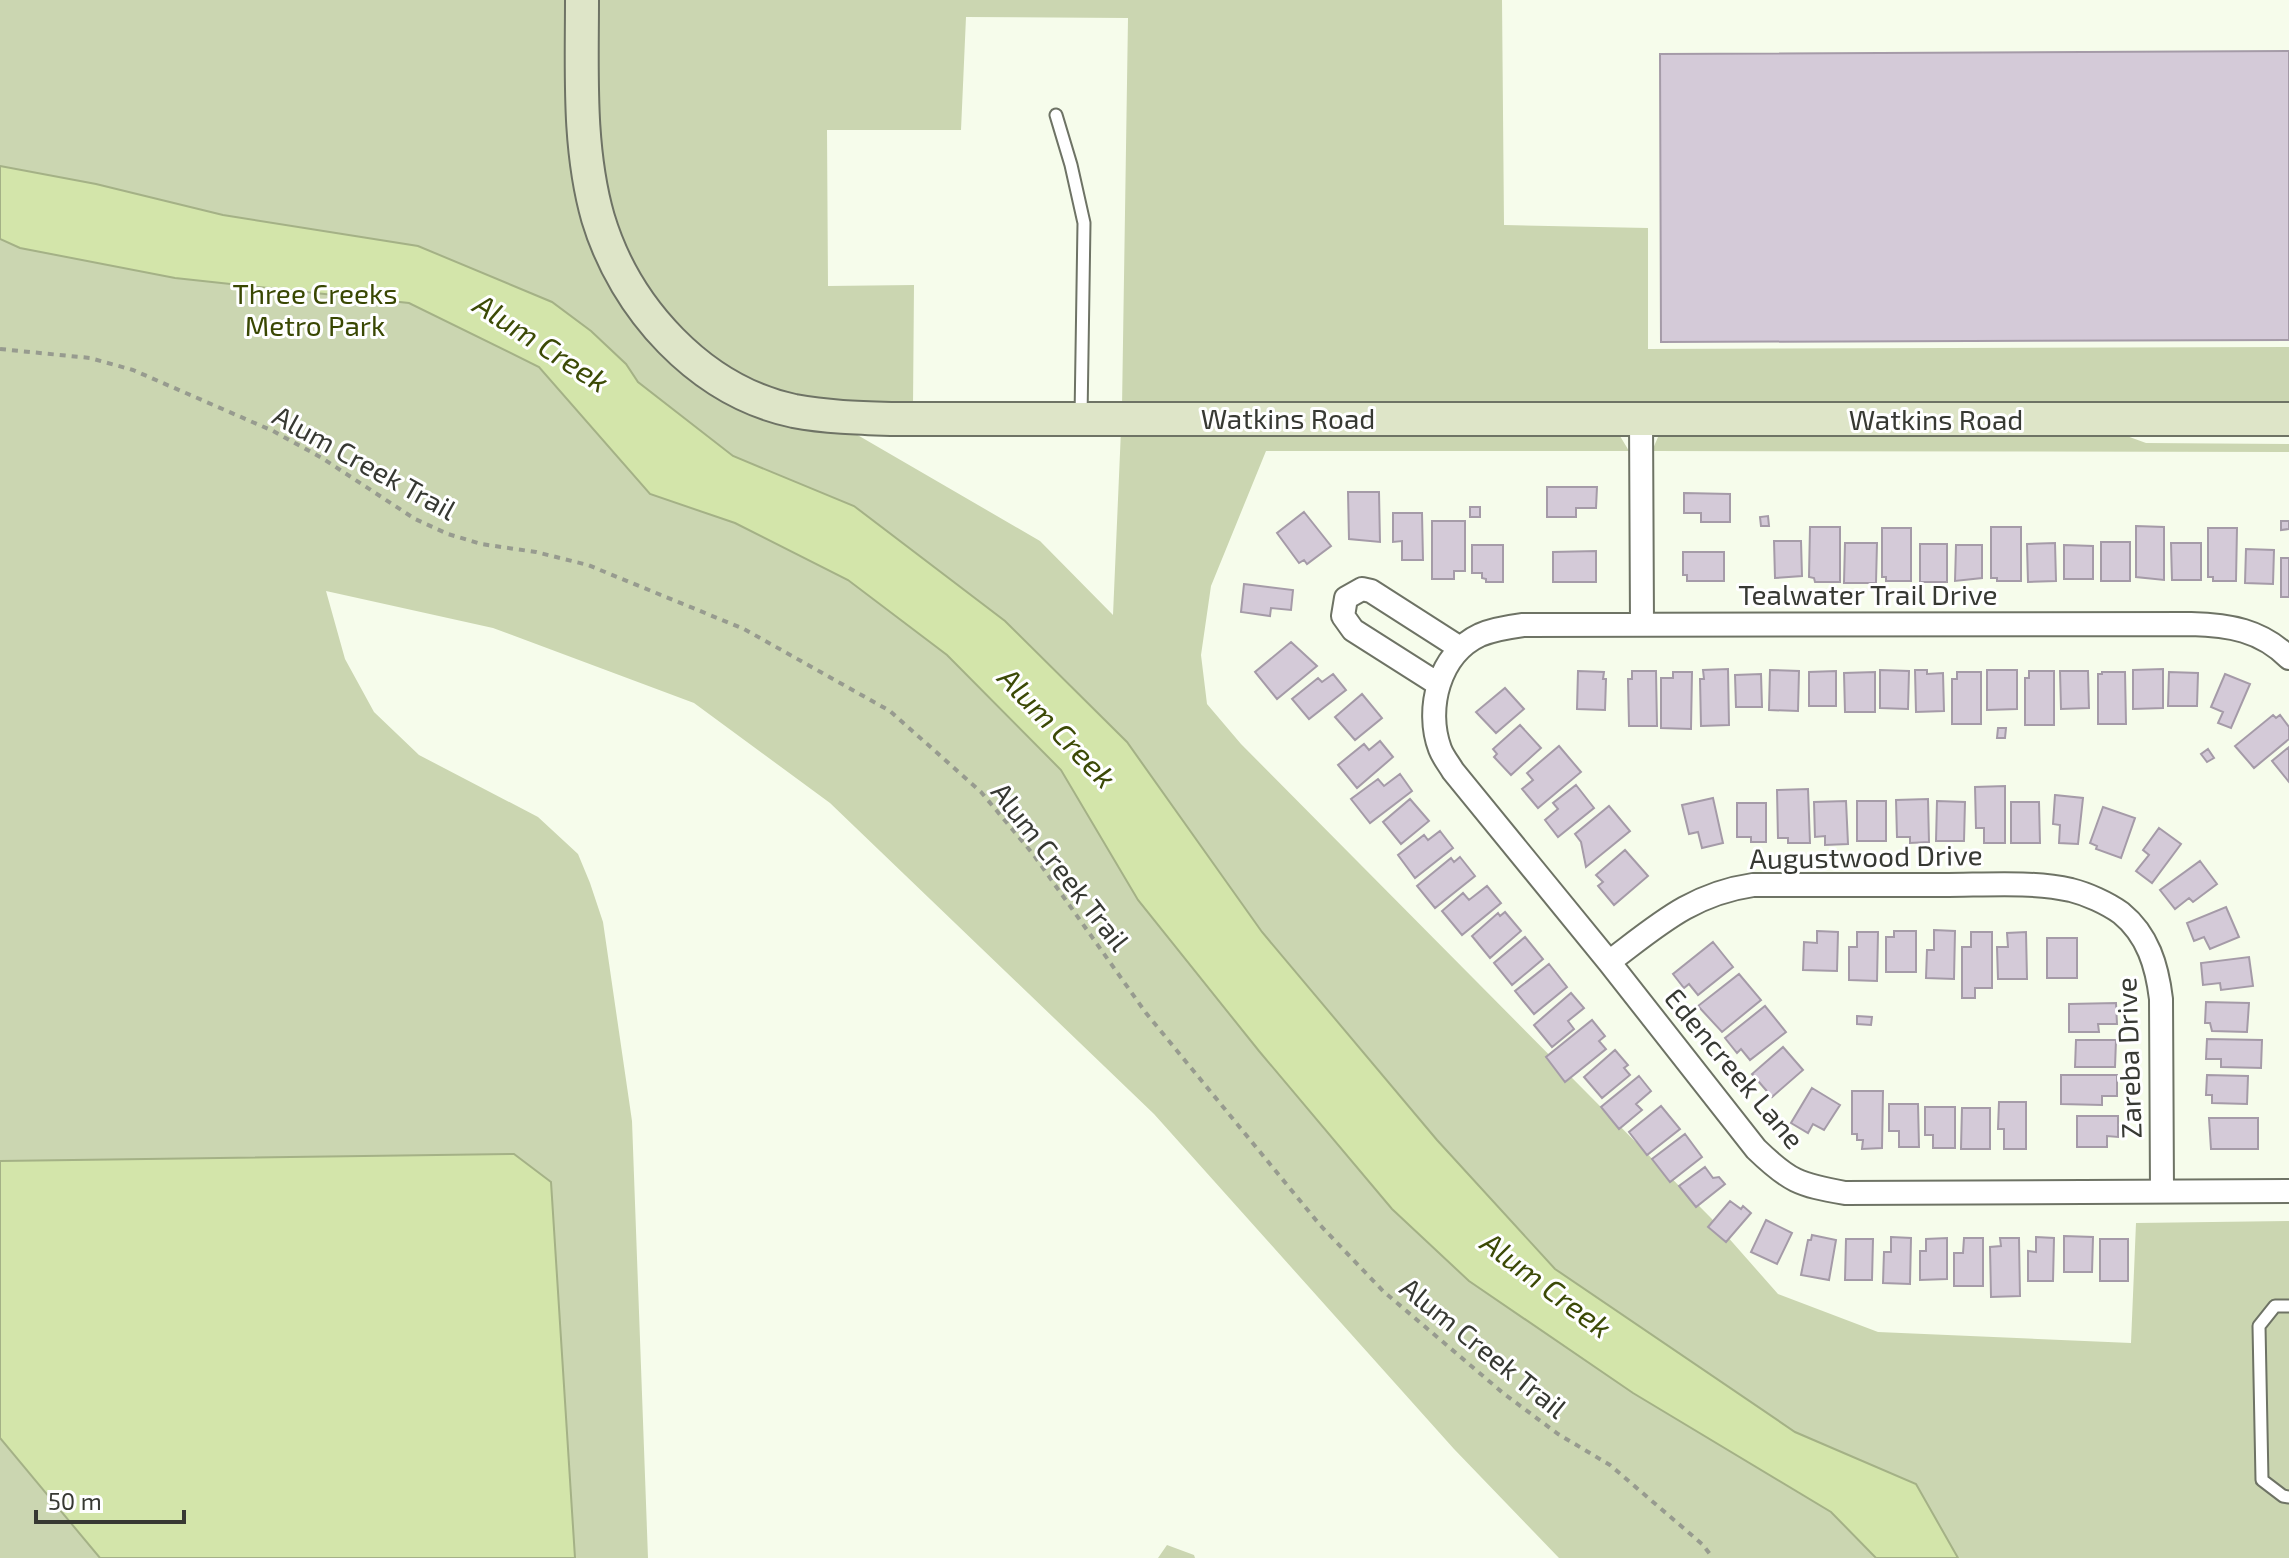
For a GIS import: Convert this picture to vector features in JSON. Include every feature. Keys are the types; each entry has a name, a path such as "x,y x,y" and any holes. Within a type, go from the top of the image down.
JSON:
{"street":[{"name":"Watkins Road","path":"582,0 582,110 586,147 598,218 615,262 652,320 679,349 712,375 748,394 791,410 834,417 2289,419"},
{"path":"1641,418 1642,625"},
{"path":"1438,684 1353,630 1343,616 1346,598 1362,589 1371,591 1455,654"},
{"name":"Tealwater Trail Drive","path":"1455,654 1477,636 1510,627 2217,625 2242,629 2263,637 2289,658"},
{"name":"Edencreek Lane","path":"1455,654 1438,684 1434,725 1440,750 1453,771 1756,1149 1779,1171 1806,1186 1845,1193 2289,1191"},
{"name":"Augustwood Drive","path":"1609,962 1678,910 1728,889 1753,885 2032,885 2073,890 2121,913 2135,927"},
{"name":"Zareba Drive","path":"2135,927 2146,942 2158,973 2161,999 2162,1191"}],"lane":[{"path":"1056,115 1084,223 1081,418"},
{"path":"2289,1306 2275,1306 2259,1326 2262,1480 2289,1497"}],"path":[{"name":"Alum Creek Trail","path":"0,349 90,358 133,370 273,431 322,458 415,519 448,534 481,544 536,552 588,565 744,629 890,711 981,792 1033,854 1146,1013 1320,1225 1383,1291 1503,1393 1558,1434 1610,1465 1702,1544 1713,1558"}],"green space":[{"name":"Three Creeks Metro Park","path":"0,0 572,0 575,159 642,290 609,223 595,138 592,0 1502,0 1504,225 1648,228 1648,349 2289,347 2289,409 1122,407 1128,18 966,17 961,130 827,130 828,286 914,285 913,405 825,403 792,397 1040,541 1113,615 1121,430 1600,429 1620,436 1629,451 1266,451 1211,586 1201,655 1207,704 1241,744 1711,1218 1778,1294 1878,1332 2131,1343 2136,1223 2289,1221 2289,1558 1559,1558 1454,1449 1154,1114 830,803 694,703 493,628 326,591 345,659 374,712 419,755 538,817 578,854 603,922 632,1121 648,1558 575,1558 551,1182 514,1155 0,1161"},
{"path":"2102,427 2146,443 2289,444 2289,452 1652,451 1658,437 1674,428"},
{"path":"0,1438 11,1452 100,1558 0,1558"},
{"path":"1167,1545 1194,1555 1195,1558 1158,1558"}],"water":[{"name":"Alum Creek","path":"0,166 96,184 223,215 418,246 552,302 591,331 626,364 638,382 733,456 854,506 1005,621 1127,742 1262,932 1437,1140 1555,1269 1795,1432 1916,1484 1958,1558 1876,1558 1831,1512 1633,1393 1469,1281 1392,1209 1259,1051 1138,900 1061,770 947,655 848,580 735,523 650,494 539,367 409,303 175,278 20,248 0,239"},
{"path":"514,1154 551,1182 575,1558 100,1558 0,1438 0,1161"}],"building":[{"path":"2289,51 2289,340 1661,342 1660,54"},
{"path":"1547,487 1597,487 1596,508 1576,508 1576,517 1547,517"},
{"path":"1348,492 1379,492 1380,542 1349,539"},
{"path":"1684,493 1730,494 1730,522 1701,522 1701,513 1684,513"},
{"path":"1470,507 1480,507 1480,517 1470,517"},
{"path":"1304,512 1331,546 1307,564 1304,560 1299,563 1277,533"},
{"path":"1393,513 1422,513 1423,560 1402,560 1402,541 1393,542"},
{"path":"1768,516 1769,526 1761,526 1760,517"},
{"path":"1432,521 1465,521 1465,571 1454,571 1454,579 1432,579"},
{"path":"2281,521 2289,521 2289,529 2281,530"},
{"path":"2136,526 2164,527 2164,580 2136,577"},
{"path":"1810,527 1840,527 1840,582 1815,582 1814,578 1809,577"},
{"path":"1991,527 2021,527 2021,581 1991,578"},
{"path":"1882,528 1911,528 1911,581 1886,581 1886,577 1882,577"},
{"path":"2208,528 2237,528 2236,581 2213,581 2213,577 2208,577"},
{"path":"1774,541 1801,541 1802,576 1775,578"},
{"path":"2101,542 2130,542 2130,581 2101,581"},
{"path":"1845,543 1877,543 1876,583 1844,583"},
{"path":"2055,543 2056,581 2028,582 2027,544"},
{"path":"2171,543 2201,543 2201,580 2172,580"},
{"path":"1920,544 1947,544 1947,582 1920,582"},
{"path":"1472,545 1503,545 1503,582 1486,582 1482,573 1472,573"},
{"path":"1956,545 1982,545 1982,578 1955,581"},
{"path":"2064,545 2093,546 2093,579 2064,579"},
{"path":"2246,549 2274,550 2273,584 2245,583"},
{"path":"1596,551 1596,582 1553,582 1553,552"},
{"path":"1683,552 1724,552 1724,581 1687,581 1687,575 1683,575"},
{"path":"2281,558 2289,558 2289,597 2281,597"},
{"path":"1244,584 1293,590 1291,610 1271,608 1270,616 1241,612"},
{"path":"1291,642 1317,666 1277,699 1255,672"},
{"path":"1728,669 1729,725 1701,726 1700,679 1704,679 1703,670"},
{"path":"2163,669 2163,708 2133,709 2133,670"},
{"path":"1770,670 1799,671 1798,711 1769,710"},
{"path":"1880,670 1909,671 1908,709 1880,708"},
{"path":"1915,670 1927,670 1927,674 1943,673 1944,711 1916,712"},
{"path":"1987,670 2017,670 2017,709 1987,710"},
{"path":"1578,671 1604,672 1605,710 1577,709"},
{"path":"1632,671 1656,671 1657,726 1629,726 1628,679 1632,679"},
{"path":"1836,671 1836,706 1809,706 1809,672"},
{"path":"2029,671 2054,671 2054,725 2025,725 2025,678 2029,678"},
{"path":"2060,671 2088,671 2089,708 2061,709"},
{"path":"1673,672 1692,672 1691,729 1661,728 1661,678 1673,678"},
{"path":"1875,672 1875,712 1845,712 1844,673"},
{"path":"1957,672 1981,672 1981,724 1952,724 1952,679 1957,679"},
{"path":"2125,672 2126,724 2098,724 2098,674"},
{"path":"2169,672 2198,673 2197,706 2168,706"},
{"path":"1333,674 1346,690 1309,719 1292,699 1318,678 1322,682"},
{"path":"1761,674 1762,707 1736,707 1735,675"},
{"path":"2225,674 2250,684 2231,728 2218,723 2223,712 2211,707"},
{"path":"1505,688 1524,709 1496,733 1476,712"},
{"path":"1362,694 1382,718 1355,740 1335,717"},
{"path":"2273,715 2276,718 2280,715 2289,727 2289,739 2254,768 2235,746"},
{"path":"1520,725 1541,748 1511,775 1494,757 1497,754 1493,749"},
{"path":"1998,728 2006,728 2005,738 1997,738"},
{"path":"1380,741 1393,757 1357,788 1338,765 1364,744 1369,750"},
{"path":"1559,746 1581,772 1538,808 1522,789 1533,780 1527,773"},
{"path":"2289,747 2289,782 2272,761"},
{"path":"2208,749 2214,758 2207,762 2201,754"},
{"path":"1400,774 1412,791 1370,823 1351,799 1378,779 1384,786"},
{"path":"1576,785 1594,808 1558,837 1545,820 1558,809 1553,803"},
{"path":"2005,786 2005,843 1984,843 1984,828 1976,828 1975,787"},
{"path":"1808,789 1810,843 1788,843 1788,838 1778,838 1777,790"},
{"path":"2055,795 2083,798 2078,844 2059,843 2060,825 2053,824"},
{"path":"1713,798 1723,843 1702,848 1698,832 1689,834 1682,805"},
{"path":"1410,799 1429,821 1401,844 1383,822"},
{"path":"1928,799 1929,842 1910,843 1910,837 1897,837 1896,800"},
{"path":"1846,801 1848,844 1825,845 1825,836 1815,837 1814,802"},
{"path":"1857,801 1886,801 1886,841 1857,841"},
{"path":"1937,801 1965,802 1964,841 1936,841"},
{"path":"2011,802 2039,802 2040,843 2011,843"},
{"path":"1737,803 1766,803 1766,842 1751,842 1751,837 1737,837"},
{"path":"1609,806 1630,831 1586,867 1581,842 1575,834"},
{"path":"2103,807 2135,818 2121,858 2096,849 2097,846 2090,843"},
{"path":"2159,828 2181,844 2152,883 2136,871 2149,855 2143,850"},
{"path":"1440,831 1453,848 1415,878 1398,855 1424,835 1428,840"},
{"path":"1625,850 1648,876 1614,905 1598,886 1603,882 1596,875"},
{"path":"1460,857 1475,876 1435,908 1417,886 1451,858 1454,862"},
{"path":"2200,861 2217,884 2193,902 2189,898 2175,909 2160,890"},
{"path":"1487,886 1501,903 1462,935 1442,911 1463,893 1469,900"},
{"path":"2226,907 2239,937 2210,949 2204,937 2194,941 2187,923"},
{"path":"1505,912 1521,931 1490,958 1472,936 1498,913 1500,916"},
{"path":"1934,930 1955,931 1954,979 1926,978 1927,950 1934,950"},
{"path":"1817,931 1838,932 1837,971 1803,970 1804,942 1817,943"},
{"path":"1894,931 1916,931 1916,972 1886,972 1886,937 1894,937"},
{"path":"1857,932 1878,932 1877,981 1849,980 1849,947 1857,947"},
{"path":"1971,932 1992,932 1992,988 1975,988 1975,998 1962,998 1962,947 1971,947"},
{"path":"2026,932 2027,979 1998,979 1997,947 2008,947 2007,933"},
{"path":"1525,937 1543,959 1512,985 1494,963"},
{"path":"2047,938 2077,938 2077,978 2047,978"},
{"path":"1713,942 1733,967 1698,995 1689,984 1684,988 1673,974"},
{"path":"2249,957 2253,986 2221,990 2220,983 2203,985 2201,963"},
{"path":"1549,964 1567,987 1534,1014 1515,991"},
{"path":"1739,974 1761,1000 1722,1032 1698,1006"},
{"path":"1571,993 1584,1008 1568,1021 1574,1029 1552,1047 1534,1025"},
{"path":"2206,1002 2249,1003 2247,1032 2212,1031 2210,1023 2205,1023"},
{"path":"2116,1003 2117,1024 2098,1024 2099,1032 2069,1032 2069,1004"},
{"path":"1765,1006 1786,1032 1750,1060 1741,1049 1737,1053 1725,1038"},
{"path":"1857,1016 1872,1017 1871,1025 1857,1024"},
{"path":"1592,1020 1605,1036 1599,1041 1606,1049 1565,1082 1546,1057"},
{"path":"2207,1039 2262,1040 2261,1068 2221,1067 2221,1059 2206,1059"},
{"path":"2076,1040 2116,1040 2115,1067 2075,1067"},
{"path":"1783,1047 1803,1070 1772,1097 1752,1074"},
{"path":"1615,1050 1628,1065 1624,1068 1630,1075 1602,1098 1584,1077"},
{"path":"2061,1075 2117,1075 2117,1096 2102,1096 2102,1105 2061,1104"},
{"path":"2207,1075 2248,1076 2247,1104 2212,1103 2212,1095 2206,1095"},
{"path":"1639,1076 1651,1091 1636,1104 1642,1110 1619,1129 1601,1107"},
{"path":"1812,1088 1840,1105 1824,1130 1813,1124 1808,1133 1791,1123"},
{"path":"1852,1091 1883,1091 1882,1148 1862,1149 1863,1140 1857,1140 1857,1134 1852,1134"},
{"path":"1999,1102 2026,1102 2026,1149 2004,1149 2004,1129 1998,1129"},
{"path":"1889,1104 1918,1104 1919,1147 1899,1147 1899,1131 1889,1131"},
{"path":"1661,1106 1680,1129 1647,1155 1629,1132"},
{"path":"1925,1107 1955,1107 1955,1148 1933,1148 1933,1135 1925,1135"},
{"path":"1962,1108 1990,1108 1990,1149 1961,1149"},
{"path":"2077,1116 2118,1116 2118,1137 2107,1136 2107,1147 2077,1147"},
{"path":"2209,1118 2258,1118 2258,1149 2211,1149"},
{"path":"1685,1134 1702,1157 1670,1182 1652,1159"},
{"path":"1705,1167 1713,1178 1719,1177 1725,1184 1696,1207 1679,1186"},
{"path":"1730,1201 1751,1213 1726,1242 1708,1227"},
{"path":"1766,1220 1792,1233 1777,1264 1751,1252"},
{"path":"1812,1235 1836,1240 1829,1280 1801,1275 1808,1240"},
{"path":"2064,1236 2093,1237 2092,1272 2064,1272"},
{"path":"1891,1237 1911,1238 1910,1284 1883,1283 1884,1252 1891,1252"},
{"path":"2036,1237 2054,1238 2053,1281 2028,1281 2028,1251 2036,1252"},
{"path":"1947,1238 1947,1279 1920,1280 1920,1251 1926,1251 1926,1239"},
{"path":"1964,1238 1983,1238 1983,1286 1954,1286 1954,1253 1963,1253"},
{"path":"2000,1238 2019,1238 2020,1296 1991,1297 1990,1247 2001,1246"},
{"path":"1846,1239 1873,1239 1872,1280 1845,1280"},
{"path":"2100,1239 2128,1239 2128,1281 2100,1281"}]}
